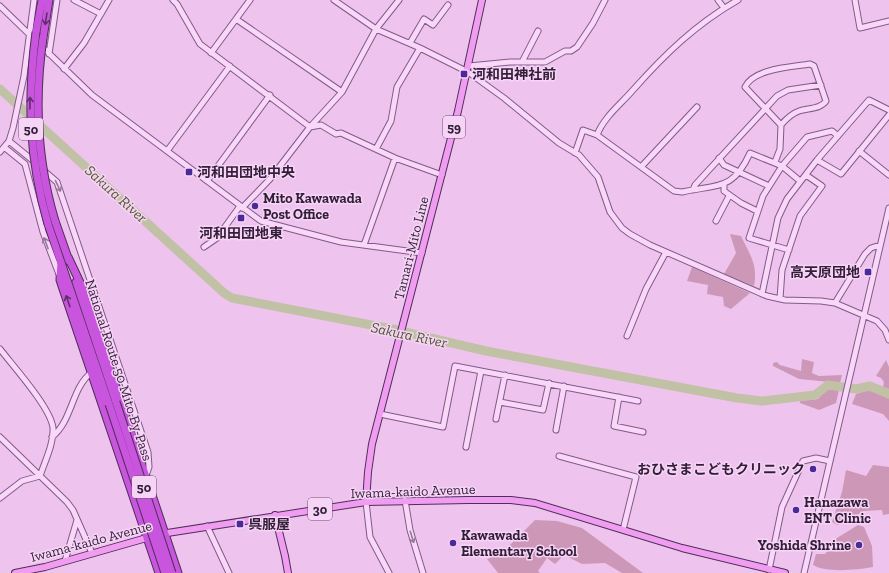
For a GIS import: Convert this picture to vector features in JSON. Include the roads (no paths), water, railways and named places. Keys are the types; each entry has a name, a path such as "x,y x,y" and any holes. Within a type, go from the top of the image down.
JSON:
{"highway":[{"name":"50","path":"42,0 36,32 30,98 31,132 38,184 52,222"},
{"name":"50","path":"49,0 43,38 37,99 38,131 52,222"},
{"name":"National Route 50 Mito By-Pass","path":"52,222 68,257 165,573"},
{"name":"National Route 50 Mito By-Pass","path":"52,222 61,262 172,573"},
{"path":"68,257 84,291 178,573"},
{"path":"61,262 60,280 159,573"}],"main road":[{"name":"Tamari-Mito Line","path":"366,502 370,457 468,69 482,0"},
{"name":"Iwama-kaido Avenue","path":"15,573 46,570 65,561 148,537 164,534 366,502 405,500 527,502 690,550 785,573"},
{"path":"275,516 288,573"}],"street":[{"path":"0,152 9,140 16,113 24,76 34,0"},
{"path":"49,54 57,0"},
{"path":"74,0 101,14"},
{"path":"64,69 76,55 109,0"},
{"path":"173,0 200,44 270,95 310,127 321,125 336,134 341,133 395,158 442,175"},
{"path":"211,53 250,0"},
{"path":"334,0 376,30 410,43 468,69 559,143 575,153 598,177 606,205 622,228 644,242 762,294 780,299 835,303 880,323 889,340"},
{"path":"204,247 217,238 241,207 270,179 310,127 342,92 376,30 399,0"},
{"path":"468,69 522,62 545,62 577,47 593,23 605,0"},
{"path":"718,0 724,8"},
{"path":"597,135 613,110 664,55 704,21 738,0"},
{"path":"855,0 860,28 889,21"},
{"path":"410,43 424,19 433,25 448,5"},
{"path":"0,6 92,95 257,219 269,224 300,230 341,242 422,253"},
{"path":"236,19 342,92"},
{"path":"522,62 538,31"},
{"path":"376,148 391,121 397,87 420,48"},
{"path":"775,162 780,149 781,125 790,116 799,111 823,105 826,101 814,66 810,64 770,70 747,82 746,87 781,125"},
{"path":"167,152 230,66"},
{"path":"693,190 695,185 719,158 764,108 777,96 788,90 821,85"},
{"path":"207,182 270,95"},
{"path":"762,294 782,209 800,181 869,100 889,110"},
{"path":"641,167 697,107"},
{"path":"817,160 841,174 889,115"},
{"path":"575,153 583,130 597,135 674,191 682,192 724,185 733,179 744,166 750,153 775,162 800,181"},
{"path":"789,250 749,238 757,211 769,186 782,166 807,137 832,131 838,136"},
{"path":"9,140 57,182 148,452 149,467 146,476"},
{"path":"4,147 25,164 42,232 60,280"},
{"path":"859,151 889,175"},
{"path":"364,245 395,158"},
{"path":"719,158 724,165 769,186"},
{"path":"780,299 782,270 800,216 822,186 806,175"},
{"path":"724,185 724,191 729,196 757,211"},
{"path":"716,221 729,196"},
{"path":"804,573 880,245 886,230 889,208"},
{"path":"835,303 865,254 871,248 880,245"},
{"path":"627,336 646,289 666,252"},
{"path":"0,349 45,409 52,423 52,437 40,476"},
{"path":"380,414 443,427 455,366 638,400"},
{"path":"466,447 481,371"},
{"path":"52,437 61,429 66,421 75,397 86,377 92,372"},
{"path":"496,419 505,375"},
{"path":"500,402 543,410 548,383"},
{"path":"556,430 564,386"},
{"path":"619,397 614,426 643,432"},
{"path":"0,437 74,510 92,553"},
{"path":"559,456 636,477 623,530"},
{"path":"769,570 782,508 803,461 816,458 830,461"},
{"path":"0,498 22,481 40,476"},
{"path":"405,500 410,530 423,573"},
{"path":"366,502 370,537 389,573"},
{"path":"65,561 77,520"},
{"path":"207,526 229,573"}],"waterway":[{"name":"Sakura River","path":"0,89 224,293 232,298 392,329 486,351 737,398 762,401 815,395 828,385 856,389 870,386 889,394"}],"place":[{"name":"河和田神社前","path":"464,74"},
{"name":"河和田団地中央","path":"189,172"},
{"name":"Mito Kawawada Post Office","path":"255,206"},
{"name":"河和田団地東","path":"241,218"},
{"name":"高天原団地","path":"868,272"},
{"name":"おひさまこどもクリニック","path":"813,469"},
{"name":"Hanazawa ENT Clinic","path":"796,510"},
{"name":"呉服屋","path":"240,524"},
{"name":"Kawawada Elementary School","path":"453,543"},
{"name":"Yoshida Shrine","path":"859,545"}]}
